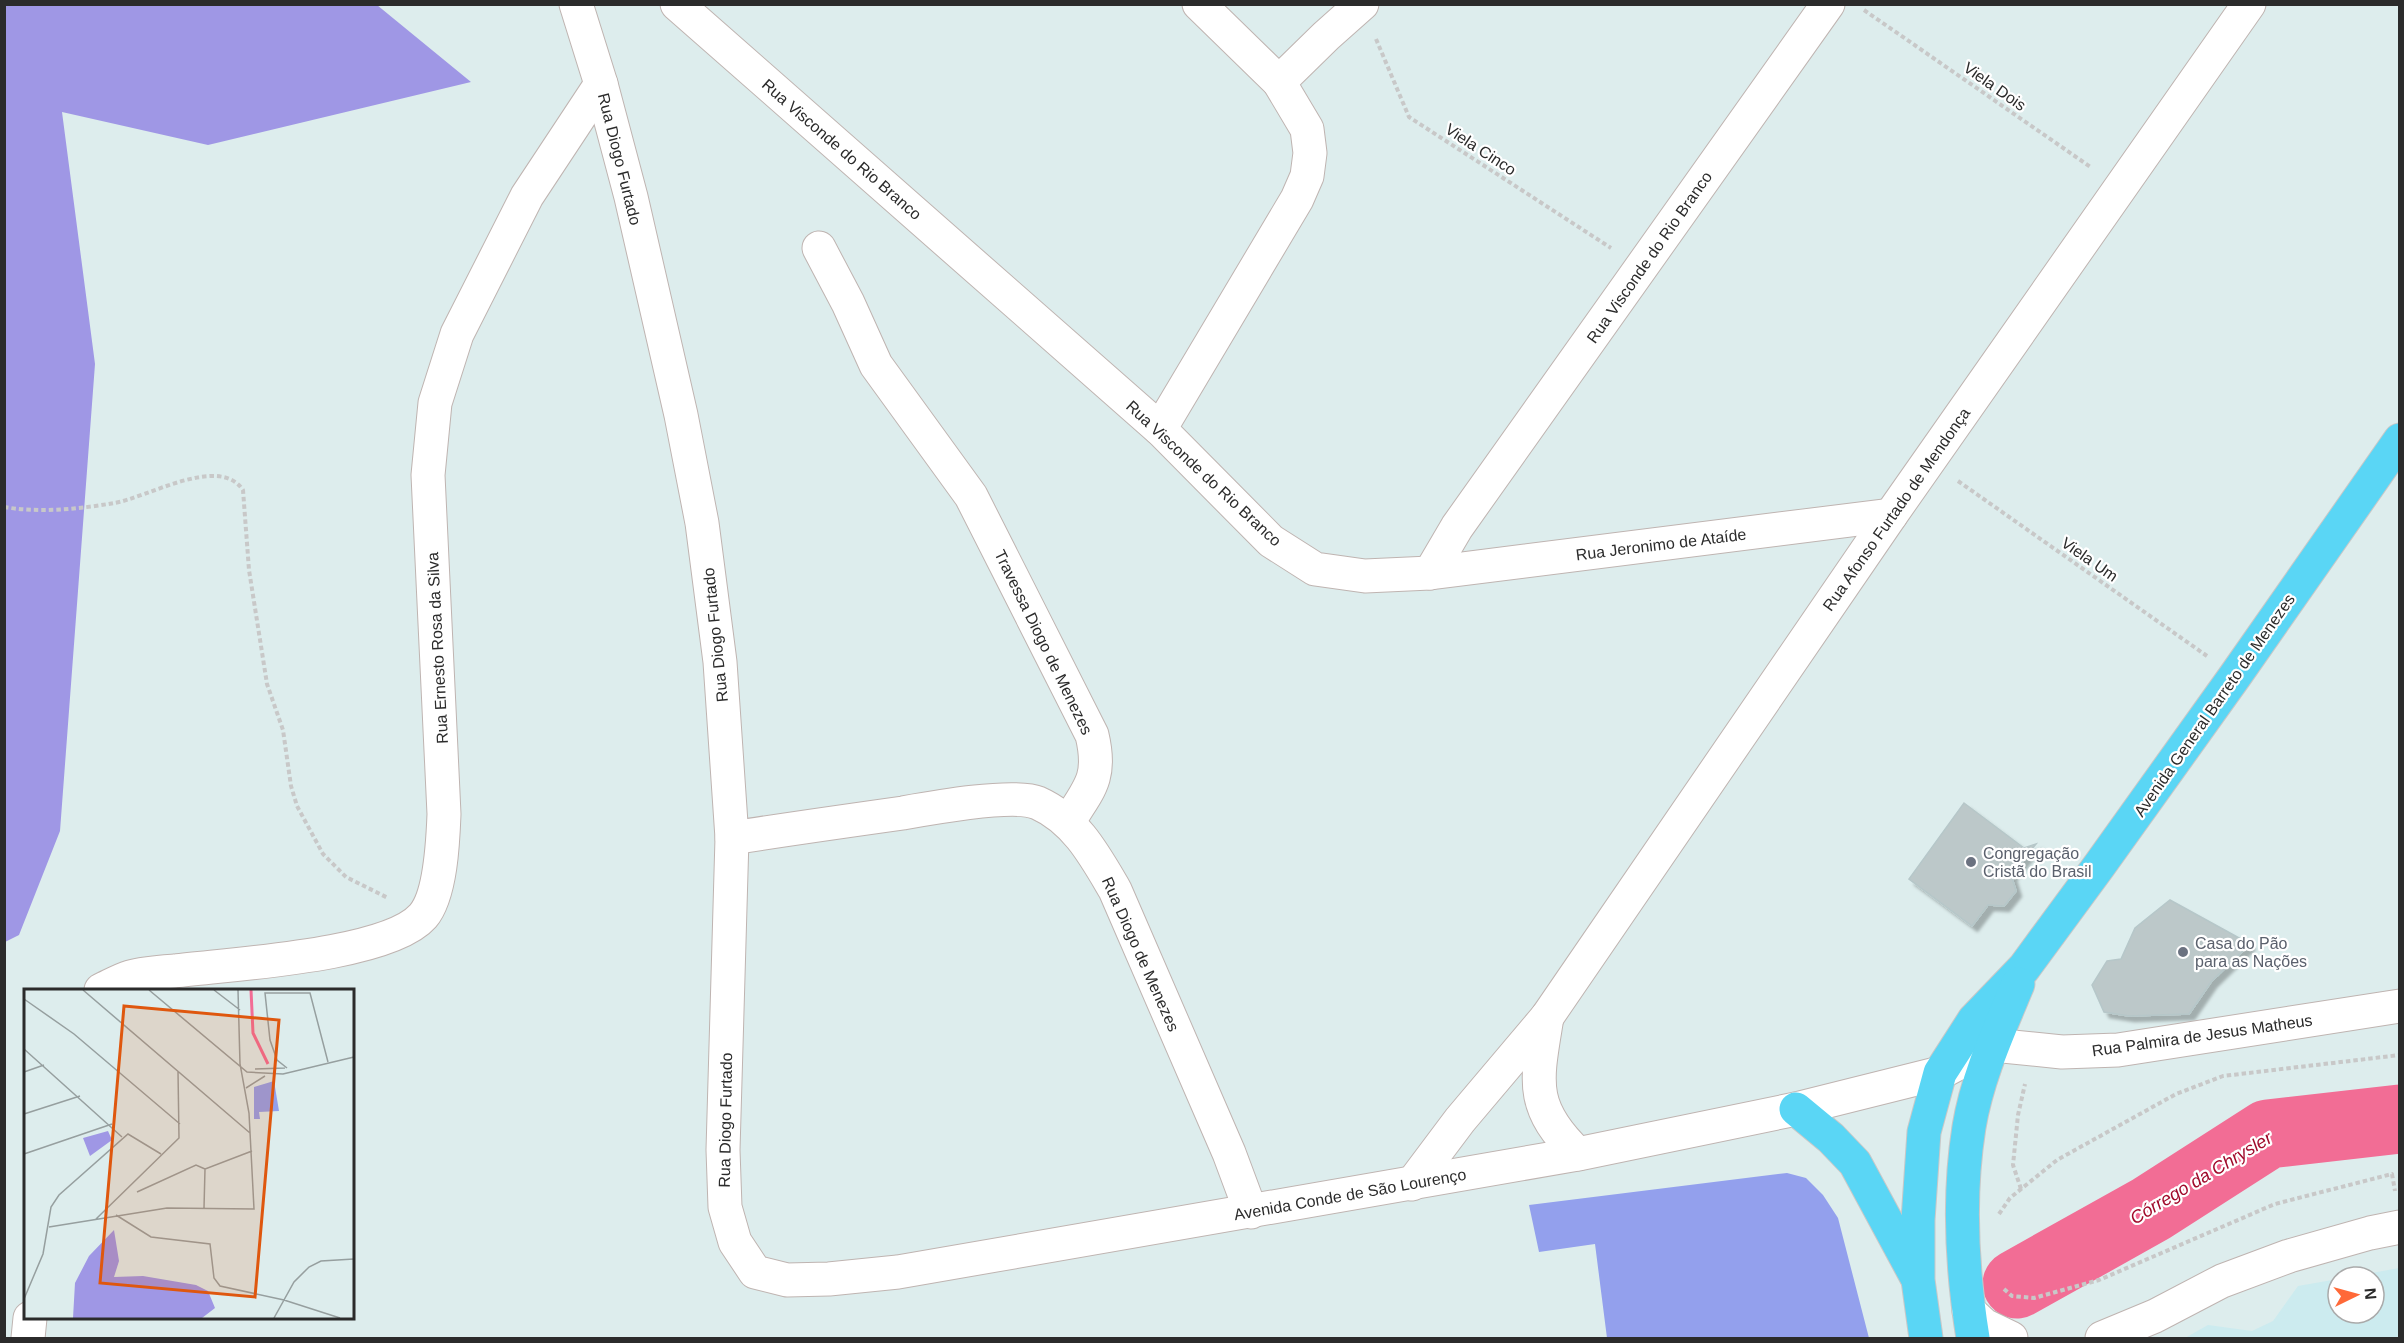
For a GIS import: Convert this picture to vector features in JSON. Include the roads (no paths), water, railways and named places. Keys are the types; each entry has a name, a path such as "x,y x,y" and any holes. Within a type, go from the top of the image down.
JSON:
{"main road":[{"name":"Avenida General Barreto de Menezes","path":"2024,968 2235,676 2400,440"},
{"path":"1971,1325 1963,1241 1969,1126 1993,1045 2024,968"},
{"path":"1926,1338 1918,1280 1918,1220 1924,1132 1940,1073 1974,1020 2024,968"},
{"path":"1796,1109 1831,1138 1855,1163 1918,1280"}],"street":[{"name":"Rua Diogo Furtado","path":"576,4 601,84 631,197 681,415 702,523 720,662 732,838 723,1150 725,1207 735,1242 755,1272"},
{"name":"Rua Visconde do Rio Branco","path":"677,4 1160,429 1271,540 1315,569 1365,576 1430,573 1457,527 1828,4"},
{"path":"1160,429 1297,199 1307,176 1310,153 1307,129 1279,82 1199,4"},
{"name":"Rua Afonso Furtado de Mendonça","path":"1412,1184 1460,1120 1546,1017 1892,515 2249,4"},
{"path":"1279,82 1362,5"},
{"name":"Rua Ernesto Rosa da Silva","path":"103,989 130,977 314,955 362,945 398,933 423,915 433,894 441,862 444,814 428,475 435,403 457,334 527,196 601,84"},
{"name":"Travessa Diogo de Menezes","path":"819,248 848,303 876,365 971,496 1092,735 1097,756 1096,772 1087,793 1068,822"},
{"name":"Rua Jeronimo de Ataíde","path":"1430,573 1892,515"},
{"name":"Rua Diogo de Menezes","path":"732,838 966,803 1006,801 1036,802 1068,822 1091,850 1115,890 1229,1153 1251,1212"},
{"name":"Rua Palmira de Jesus Matheus","path":"1993,1045 2062,1052 2118,1050 2400,1006"},
{"name":"Rua Afonso Furtado de Mendonça","path":"1546,1017 1538,1075 1542,1104 1558,1135 1578,1154"},
{"path":"1940,1073 1993,1045"},
{"name":"Avenida Conde de São Lourenço","path":"755,1272 787,1280 829,1279 898,1272 1578,1154 1796,1109 1940,1073"},
{"path":"2102,1338 2155,1316 2222,1281 2289,1256 2370,1233 2398,1212"},
{"path":"28,1338 30,1319"},
{"path":"1971,1325 1984,1325 2011,1338"}],"waterway":[{"name":"Córrego da Chrysler","path":"2017,1284 2151,1209 2268,1134 2400,1119"}],"place":[{"name":"Congregação Cristã do Brasil","path":"1971,862"},
{"name":"Casa do Pão para as Nações","path":"2183,952"}]}
